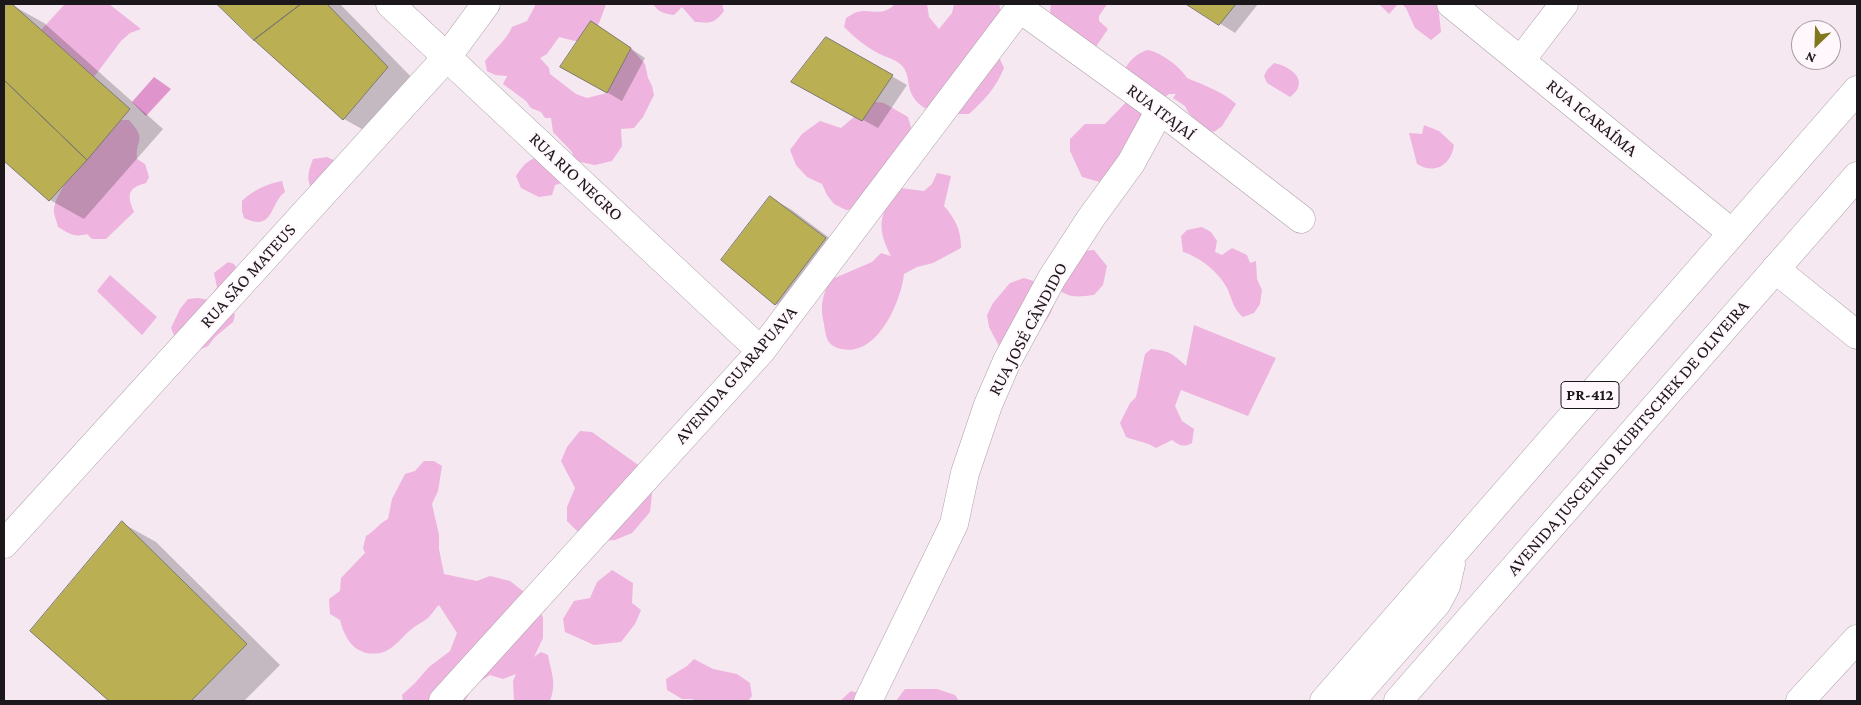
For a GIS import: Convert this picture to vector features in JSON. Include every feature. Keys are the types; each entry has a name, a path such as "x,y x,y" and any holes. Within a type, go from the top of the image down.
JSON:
{"street":[{"name":"RUA RIO NEGRO","path":"390,4 761,351"},
{"name":"RUA SÃO MATEUS","path":"4,544 447,57 486,4"},
{"name":"RUA ICARAÍMA","path":"1451,4 1732,233"},
{"path":"1521,60 1564,4"},
{"name":"RUA ITAJAÍ","path":"1021,6 1301,219"},
{"name":"AVENIDA GUARAPUAVA","path":"443,701 761,351 1021,6"},
{"name":"PR-412","path":"1324,701 1857,90"},
{"name":"RUA JOSÉ CÂNDIDO","path":"868,701 954,524 965,472 988,405 1007,362 1052,278 1091,218 1131,163 1160,110"},
{"name":"AVENIDA JUSCELINO KUBITSCHEK DE OLIVEIRA","path":"1398,701 1857,176"},
{"path":"1776,269 1857,335"},
{"path":"1352,701 1437,603 1446,586 1454,552"},
{"path":"1800,701 1857,639"}],"shaded area":[{"path":"65,4 109,4 141,29 130,33 121,41 94,77 41,30"},
{"path":"536,4 606,4 596,28 588,38 582,41 575,41 559,37 547,54 540,58 549,68 550,74 576,94 587,98 607,93 613,81 612,68 625,59 631,48 645,64 654,95 643,117 634,128 621,129 622,146 612,161 595,165 575,161 569,181 555,185 552,195 539,197 521,188 516,176 522,167 534,158 541,157 574,160 572,152 553,132 551,118 545,118 541,112 531,108 526,101 503,84 507,76 495,75 487,71 485,61 510,32 512,27 527,21"},
{"path":"653,4 722,4 724,11 712,22 705,23 695,22 682,7 674,15 662,12"},
{"path":"895,4 927,4 929,17 939,29 952,13 954,4 999,4 1005,28 998,55 1004,68 990,93 969,114 935,112 920,105 910,90 906,72 902,66 896,61 870,49 844,27 846,18 854,13 862,11 881,12"},
{"path":"1051,4 1107,4 1099,16 1099,21 1108,29 1095,48 1053,21 1050,11"},
{"path":"1379,4 1398,4 1389,14"},
{"path":"1402,4 1438,4 1441,32 1431,40 1415,28 1406,8"},
{"path":"1147,50 1169,60 1187,78 1219,92 1236,104 1222,126 1214,132 1204,129 1188,112 1185,106 1173,98 1176,94 1169,94 1162,99 1160,110 1114,186 1082,177 1070,151 1070,139 1085,124 1105,124 1135,93 1129,84 1126,67 1130,61"},
{"path":"1274,63 1287,68 1297,76 1299,86 1290,97 1267,83 1264,76"},
{"path":"154,77 171,89 146,116 132,102"},
{"path":"869,101 884,103 908,117 912,131 869,208 846,210 834,204 822,184 807,177 796,165 790,150 802,134 820,121 841,128"},
{"path":"121,120 129,120 138,132 137,159 145,164 149,177 146,183 135,187 130,193 130,201 134,212 106,239 92,239 87,234 75,235 69,233 58,227 54,208 58,197 72,174"},
{"path":"1424,125 1439,131 1454,145 1446,163 1436,168 1417,164 1409,133 1422,134"},
{"path":"327,157 340,163 311,188 308,177 313,159"},
{"path":"937,173 951,176 944,206 957,226 961,248 933,263 917,267 904,274 898,299 892,312 885,325 866,345 855,349 842,349 833,346 828,341 822,312 824,297 830,280 872,262 881,253 891,256 882,232 883,214 886,208 900,188 924,191 932,184"},
{"path":"282,181 285,192 266,219 261,222 254,222 244,218 242,201 260,188"},
{"path":"1202,227 1211,232 1217,241 1215,252 1222,255 1232,248 1247,255 1250,263 1256,261 1257,279 1262,290 1260,304 1254,313 1243,317 1235,308 1228,290 1215,272 1209,266 1183,252 1181,236 1187,230"},
{"path":"1094,250 1107,266 1103,285 1094,295 1073,296 1064,293 1054,286 1069,252"},
{"path":"228,262 234,264 240,273 231,307 235,315 233,322 215,337 208,346 199,350 177,342 171,328 180,309 188,299 209,300 217,287 214,273"},
{"path":"110,275 157,317 142,335 97,291"},
{"path":"1024,278 1040,283 1055,297 1050,314 1040,329 1012,352 999,346 989,327 987,315 993,303 1010,283"},
{"path":"1194,325 1276,358 1248,416 1181,390 1175,406 1182,421 1194,429 1192,443 1181,445 1172,440 1156,448 1126,437 1120,423 1130,403 1136,397 1145,354 1151,349 1167,352 1186,366"},
{"path":"580,431 592,432 641,467 648,475 652,494 650,512 632,533 615,540 588,542 567,521 567,507 575,488 561,461 567,447"},
{"path":"424,461 434,461 442,466 438,491 432,504 439,535 439,549 444,574 477,581 490,576 510,581 528,595 543,617 543,638 534,657 541,652 548,655 553,683 550,701 514,701 513,681 516,674 503,679 490,675 473,686 465,701 403,701 402,695 429,667 450,651 457,633 439,605 429,617 409,631 394,646 385,652 372,654 358,650 353,646 345,634 340,620 330,614 329,599 340,591 341,578 365,553 363,548 366,536 388,519 392,499 405,474 415,471"},
{"path":"612,570 633,583 632,603 641,610 635,624 621,642 594,645 565,632 563,619 574,601 590,598 597,582"},
{"path":"694,659 713,669 737,674 750,683 752,696 748,701 695,701 692,699 682,699 667,690 666,679 687,666"},
{"path":"905,689 937,689 955,695 959,701 896,701"},
{"path":"851,691 858,693 868,701 840,701"}],"building":[{"path":"8,4 12,4 130,109 87,160 4,80 4,8"},
{"path":"217,4 301,4 254,40"},
{"path":"301,4 327,4 388,67 343,120 254,40"},
{"path":"1186,4 1236,4 1219,25"},
{"path":"591,21 631,48 607,93 560,67"},
{"path":"826,37 893,75 862,121 791,82"},
{"path":"4,80 87,160 49,201 4,161"},
{"path":"770,196 826,238 775,305 721,260"},
{"path":"122,521 247,644 191,701 109,701 30,631"}]}
